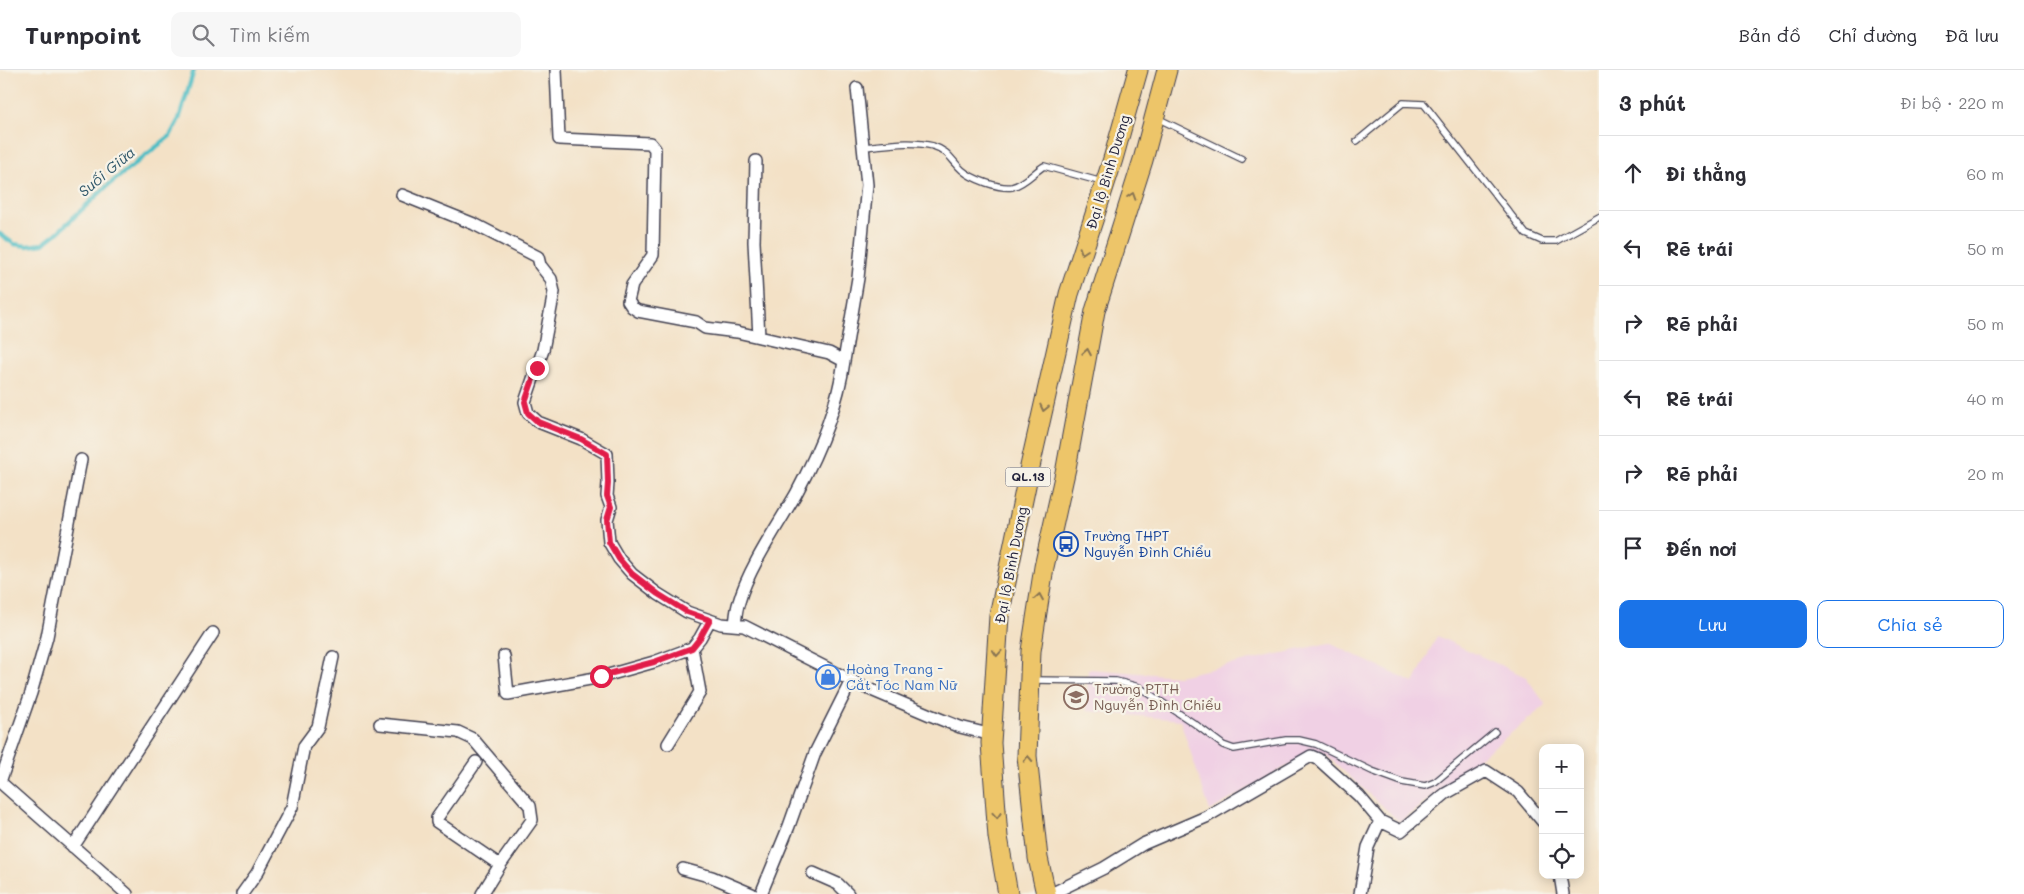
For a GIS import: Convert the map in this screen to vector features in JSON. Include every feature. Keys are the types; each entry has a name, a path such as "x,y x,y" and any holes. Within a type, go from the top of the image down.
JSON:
{"highway":[{"name":"Đại lộ Bình Dương","path":"1008,894 998,836 992,735 999,616 1069,294 1105,183 1138,70"},
{"name":"Đại lộ Bình Dương","path":"1046,894 1038,858 1027,756 1031,651 1044,567 1066,468 1095,311 1143,160 1167,70"}],"street":[{"path":"556,70 558,139 650,143 655,149 653,255 632,285 628,301 632,307 638,311 696,322 705,328 737,332 829,353 844,361"},
{"path":"735,625 738,602 752,572 797,491 829,420 841,380 858,278 867,185 857,88"},
{"path":"756,161 754,242 758,337"},
{"path":"402,195 474,224 538,257 540,265 551,279 554,292 543,350 525,402 528,413 538,422 581,439 607,454 607,496 611,507 607,520 609,542 619,559 632,574 658,594 687,612 710,620 744,626 851,681 960,727 992,735"},
{"path":"81,460 47,637 31,693 0,782 127,894"},
{"path":"504,656 508,694 601,676 654,662 692,648 710,620"},
{"path":"73,847 213,633"},
{"path":"668,744 700,692 692,648"},
{"path":"242,894 257,873 292,807 304,746 318,727 333,657"},
{"path":"761,894 786,834 815,753 851,681"},
{"path":"380,724 458,732 472,739 482,748 530,806 532,820 482,894"},
{"path":"1051,894 1104,868 1143,844 1206,817 1311,756 1318,759 1338,776 1359,796 1380,821 1401,831 1445,794 1486,771 1518,792 1539,817"},
{"path":"476,762 437,818 437,822 500,865"},
{"path":"1360,894 1368,847 1380,821"},
{"path":"683,869 712,877 752,894"},
{"path":"813,873 838,884 848,894"},
{"path":"1561,879 1563,894"}],"lane":[{"path":"1357,141 1403,103 1424,104 1526,234 1542,241 1556,241 1599,217"},
{"path":"1155,117 1242,159"},
{"path":"864,147 901,143 934,147 950,154 962,170 976,180 996,185 1012,187 1028,179 1044,166 1105,183"},
{"path":"1030,680 1116,681 1131,685 1146,692 1223,745 1234,749 1286,740 1300,740 1316,744 1380,774 1412,785 1425,786 1435,782 1496,732"}],"shaded area":[{"path":"1437,636 1526,677 1546,705 1400,822 1325,754 1313,751 1210,811 1180,720 1087,711 1088,669 1178,676 1329,643 1414,683"}],"waterway":[{"name":"Suối Giữa","path":"0,234 14,244 27,246 43,244 56,234 106,187 170,136 179,119 194,70"}],"place":[{"name":"Trường THPT Nguyễn Đình Chiểu","path":"1066,544"},
{"name":"Hoàng Trang - Cắt Tóc Nam Nữ","path":"828,677"},
{"name":"Trường PTTH Nguyễn Đình Chiểu","path":"1076,697"}],"route":[{"path":"537,368 525,402 528,413 538,422 581,439 607,454 607,496 611,507 607,520 609,542 619,559 632,574 658,594 687,612 710,620 692,648 654,662 601,676"}]}
